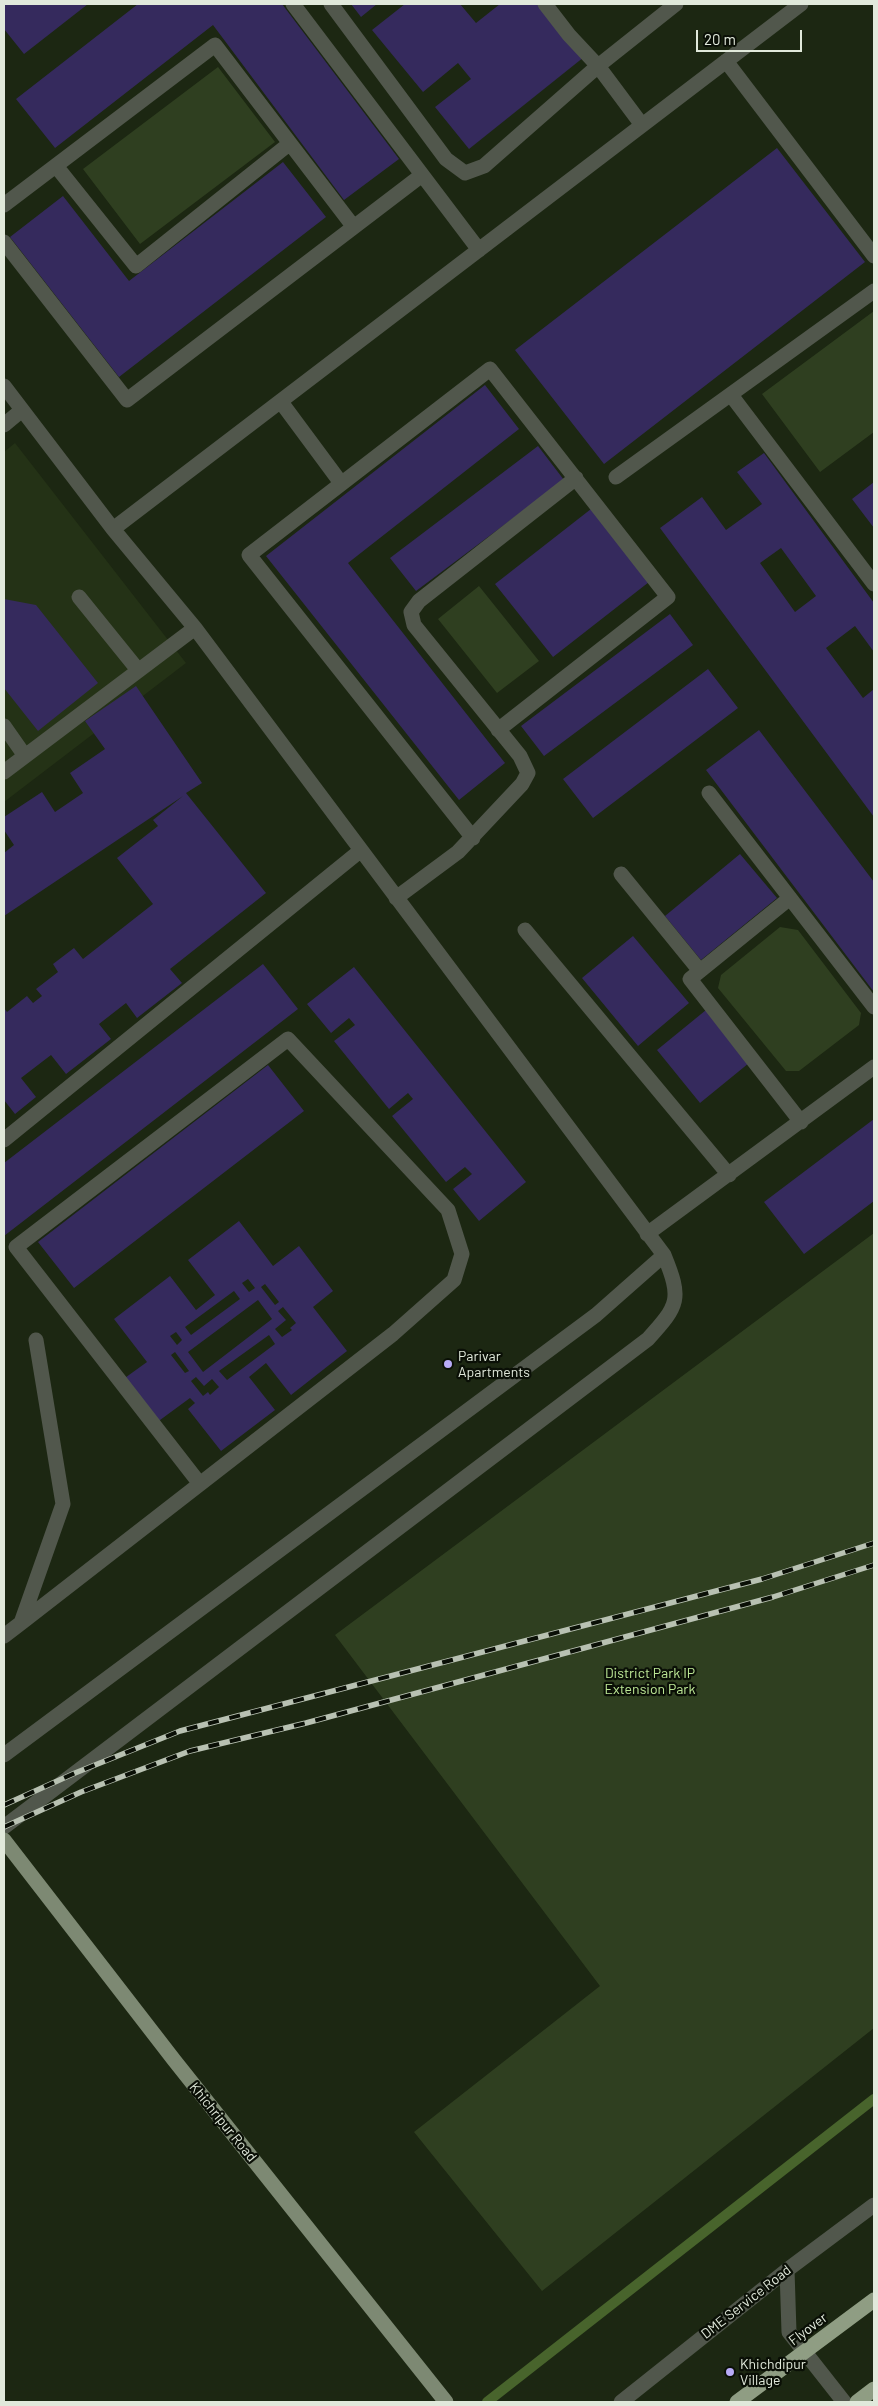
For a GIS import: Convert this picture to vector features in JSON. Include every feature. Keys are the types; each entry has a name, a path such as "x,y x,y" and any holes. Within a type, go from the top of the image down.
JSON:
{"highway":[{"name":"Flyover","path":"737,2402 874,2300"}],"main road":[{"name":"Khichripur Road","path":"4,1840 174,2060 446,2402"}],"street":[{"path":"294,4 479,250"},
{"path":"331,4 446,159 465,173 484,166 598,66 676,4"},
{"path":"545,4 569,35 598,66 642,125"},
{"path":"113,529 282,402 801,4"},
{"path":"4,205 215,45 353,226"},
{"path":"726,61 874,256"},
{"path":"56,166 136,266 290,144"},
{"path":"4,242 126,400 422,175"},
{"path":"616,478 874,291"},
{"path":"473,838 249,555 490,369 668,598 498,730"},
{"path":"4,386 113,529 195,628 664,1255 675,1284 676,1299 669,1316 648,1339 4,1827"},
{"path":"731,395 874,584"},
{"path":"282,402 341,483"},
{"path":"4,425 22,410"},
{"path":"396,898 458,852 473,838 522,784 528,773 520,756 414,626 411,612 419,601 576,478"},
{"path":"79,597 138,670"},
{"path":"4,772 195,628"},
{"path":"4,726 25,756"},
{"path":"708,793 874,1007"},
{"path":"4,1140 360,851"},
{"path":"621,874 700,971"},
{"path":"790,898 690,978 801,1122"},
{"path":"525,930 729,1175"},
{"path":"4,1636 22,1623 393,1334 454,1280 462,1254 448,1210 288,1039 16,1247 200,1484"},
{"path":"647,1234 874,1067"},
{"path":"4,1755 596,1315 664,1255"},
{"path":"22,1623 63,1504 36,1340"},
{"name":"DME Service Road","path":"621,2402 787,2270 874,2205"},
{"path":"787,2270 789,2332 844,2402"}],"shaded area":[{"path":"15,443 186,663 4,802 4,452"}],"green space":[{"path":"218,67 275,142 140,244 83,169"},
{"path":"874,311 874,432 820,472 762,394"},
{"path":"479,586 539,661 497,693 438,619"},
{"path":"780,927 798,930 861,1013 859,1025 799,1071 786,1071 718,988 721,975"},
{"name":"District Park IP Extension Park","path":"874,1233 874,2028 542,2291 414,2132 600,1986 335,1635"}],"building":[{"path":"4,4 88,4 24,54 4,29"},
{"path":"138,4 282,4 399,159 344,200 213,25 55,148 16,99"},
{"path":"351,4 377,4 361,17"},
{"path":"405,4 460,4 476,23 500,4 541,4 584,57 469,149 435,107 471,79 458,63 423,92 372,30"},
{"path":"777,148 865,262 604,464 515,350"},
{"path":"283,162 326,217 119,377 10,237 63,196 129,281"},
{"path":"485,385 519,429 348,563 505,763 459,800 266,556"},
{"path":"538,446 564,480 416,591 390,558"},
{"path":"764,453 874,603 874,652 855,626 826,648 863,698 874,689 874,817 660,528 702,497 726,530 762,504 737,472","holes":["781,548 816,596 795,612 760,563"]},
{"path":"874,482 874,528 852,499"},
{"path":"591,509 649,582 553,657 495,584"},
{"path":"4,599 36,605 98,683 38,731 4,688"},
{"path":"670,614 693,645 544,756 521,726"},
{"path":"708,669 738,708 593,818 563,779"},
{"path":"136,686 202,783 186,793 266,893 170,969 182,983 137,1018 126,1003 99,1024 111,1039 66,1074 51,1055 21,1078 36,1097 15,1114 4,1100 4,1008 7,1012 27,996 33,1003 42,996 36,989 58,972 53,964 74,948 83,959 153,904 117,858 158,826 153,820 183,796 4,916 4,853 14,845 4,830 4,817 42,792 55,812 83,793 70,773 105,749 85,721"},
{"path":"759,730 874,882 874,992 706,770"},
{"path":"740,854 777,898 701,960 665,916"},
{"path":"633,936 689,1003 638,1046 582,978"},
{"path":"263,964 298,1009 4,1236 4,1163"},
{"path":"354,967 526,1182 479,1221 453,1189 472,1174 465,1167 446,1182 392,1116 413,1099 408,1093 389,1109 334,1041 355,1025 349,1018 331,1033 307,1004"},
{"path":"706,1010 749,1063 700,1103 657,1050"},
{"path":"268,1065 304,1111 74,1288 38,1242"},
{"path":"874,1119 874,1201 804,1254 764,1202"},
{"path":"239,1221 273,1266 299,1246 333,1291 313,1307 347,1351 291,1395 266,1363 249,1377 275,1410 221,1451 188,1409 195,1403 190,1398 156,1423 122,1380 147,1362 114,1319 170,1276 196,1310 215,1295 188,1260","holes":["248,1279 255,1288 249,1292 242,1283","265,1284 279,1302 275,1305 261,1287","234,1291 240,1299 191,1335 185,1327","258,1300 272,1319 203,1372 188,1352","283,1307 296,1323 290,1328 292,1330 282,1337 275,1329 286,1320 278,1311","176,1332 182,1340 177,1345 170,1336","269,1335 275,1344 227,1380 219,1371","175,1352 189,1371 185,1373 171,1355","196,1377 204,1386 212,1379 219,1387 210,1395 208,1392 203,1396 191,1381"]}],"waterway":[{"path":"487,2402 874,2099"}],"railway":[{"path":"4,1805 75,1773 180,1731 762,1579 874,1543"},
{"path":"4,1827 81,1792 190,1751 306,1723 773,1597 874,1565"}],"place":[{"name":"Parivar Apartments","path":"448,1364"},
{"name":"Khichdipur Village","path":"730,2372"}]}
